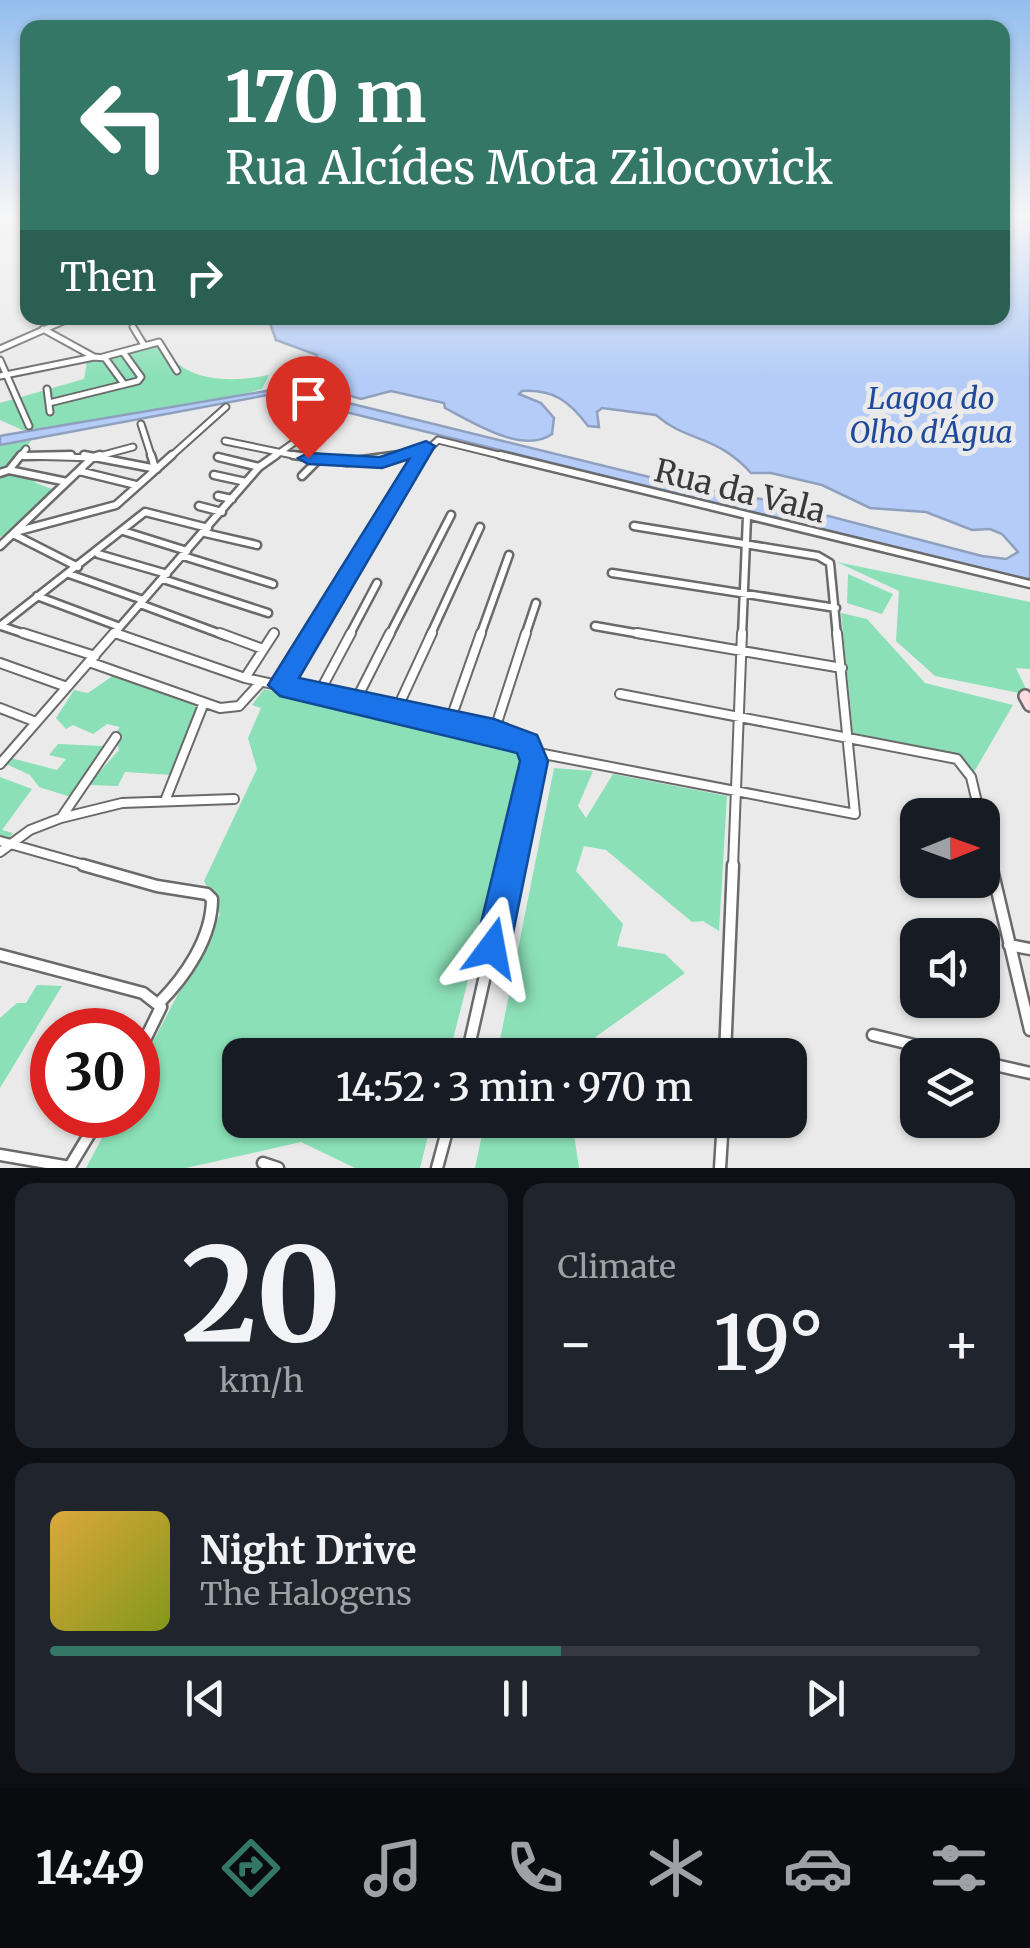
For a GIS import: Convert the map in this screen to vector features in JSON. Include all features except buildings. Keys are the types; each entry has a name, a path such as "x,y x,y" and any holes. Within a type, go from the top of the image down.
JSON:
{"street":[{"path":"0,349 52,325"},
{"path":"134,328 144,345"},
{"path":"43,329 94,357"},
{"path":"4,375 159,342 178,371"},
{"path":"48,402 142,378 128,352 123,352"},
{"path":"102,357 124,384"},
{"path":"0,360 29,426"},
{"path":"47,390 50,412"},
{"path":"17,533 110,508 226,407"},
{"path":"141,424 156,468"},
{"path":"1,761 260,467 287,452 299,439 316,439"},
{"name":"Rua da Vala","path":"426,446 440,440 1030,584"},
{"path":"226,441 287,452 316,462 382,462 426,446"},
{"path":"280,685 426,446"},
{"path":"1,544 94,457 133,447"},
{"path":"0,474 25,453 94,457 156,468"},
{"path":"218,457 260,467"},
{"path":"302,476 316,462"},
{"path":"9,470 68,482"},
{"path":"78,471 138,485"},
{"path":"214,475 246,482"},
{"path":"218,496 233,499"},
{"path":"199,506 222,512"},
{"path":"0,626 97,554 144,512 257,545"},
{"path":"355,702 451,515"},
{"path":"726,1038 746,516"},
{"path":"37,596 245,678 494,732 521,740 533,752 855,814 830,563 818,556 634,526"},
{"path":"396,711 480,527"},
{"path":"123,531 273,584"},
{"path":"17,533 78,567"},
{"path":"97,554 268,612"},
{"path":"450,722 509,555"},
{"path":"612,573 836,608"},
{"path":"67,574 263,650"},
{"path":"319,693 377,584"},
{"path":"494,732 536,603"},
{"path":"0,626 203,705 239,706 262,681"},
{"path":"595,626 842,668"},
{"path":"245,678 274,633"},
{"path":"0,663 67,686"},
{"path":"620,694 957,759 971,777 976,798"},
{"path":"165,802 203,705"},
{"path":"0,708 36,722"},
{"path":"61,818 116,737"},
{"path":"470,1038 533,752"},
{"path":"2,845 61,818 122,803 234,799"},
{"path":"2,845 157,886 207,894 212,900 212,911 186,975 159,1008"},
{"path":"999,898 1030,1030"},
{"path":"1010,945 1030,949"},
{"path":"0,954 143,993 160,1005"},
{"path":"874,1035 900,1041"},
{"path":"1000,1066 1030,1073"},
{"path":"0,1155 70,1168 88,1138"},
{"path":"437,1168 445,1138"},
{"path":"720,1168 722,1138"},
{"path":"263,1163 278,1168"}],"green space":[{"path":"161,342 170,356 193,373 222,379 269,375 262,389 240,395 27,432 0,420 0,403 84,379 87,361"},
{"path":"32,439 16,464 36,483 57,491 19,529 0,537 0,445"},
{"path":"837,562 1030,602 1030,669 1016,668 1029,695 935,676 896,641 899,591"},
{"path":"848,574 893,594 882,614 847,603"},
{"path":"841,613 867,619 925,683 1013,705 974,772 959,755 853,733"},
{"path":"117,673 198,707 173,775 125,772 118,786 88,785 119,750 116,739 71,797 39,787 30,775 6,764 11,758 57,770 66,759 49,755 58,744 104,746 120,727 107,724 93,734 73,725 66,729 56,718 74,690 88,693"},
{"path":"264,689 526,752 453,1038 222,1038 222,1138 428,1138 420,1168 355,1168 301,1142 186,1168 86,1168 102,1138 160,1138 160,1028 220,914 204,881 257,769 248,738 261,708 252,705"},
{"path":"554,768 593,771 578,806 586,818 613,774 727,796 719,931 703,921 692,922 606,850 584,846 576,871 623,924 617,946 665,954 685,973 595,1038 500,1038"},
{"path":"0,777 32,789 2,830 13,833 9,838 0,835"},
{"path":"37,985 62,986 49,1008 30,1008 30,1039 0,1088 0,1018 17,1003 26,1003"},
{"path":"481,1138 575,1138 579,1168 475,1168"}],"water":[{"name":"Lagoa do Olho d'Água","path":"1010,270 1030,270 1030,581 273,394 0,445 0,436 272,390 280,386 283,377 316,363 317,355 276,340 270,325 1010,325","holes":["314,385 361,399 391,391 444,403 445,408 483,428 527,441 552,434 554,418 541,403 519,394 522,391 543,392 560,399 588,426 599,427 597,412 602,408 656,415 726,451 751,473 771,473 822,485 870,508 926,512 972,530 990,529 1002,534 1018,552 1006,559 982,556 767,500 694,488 307,391"]}],"route":[{"path":"308,458 316,462 382,462 426,446 280,685 494,732 527,744 534,761 492,948"}]}
